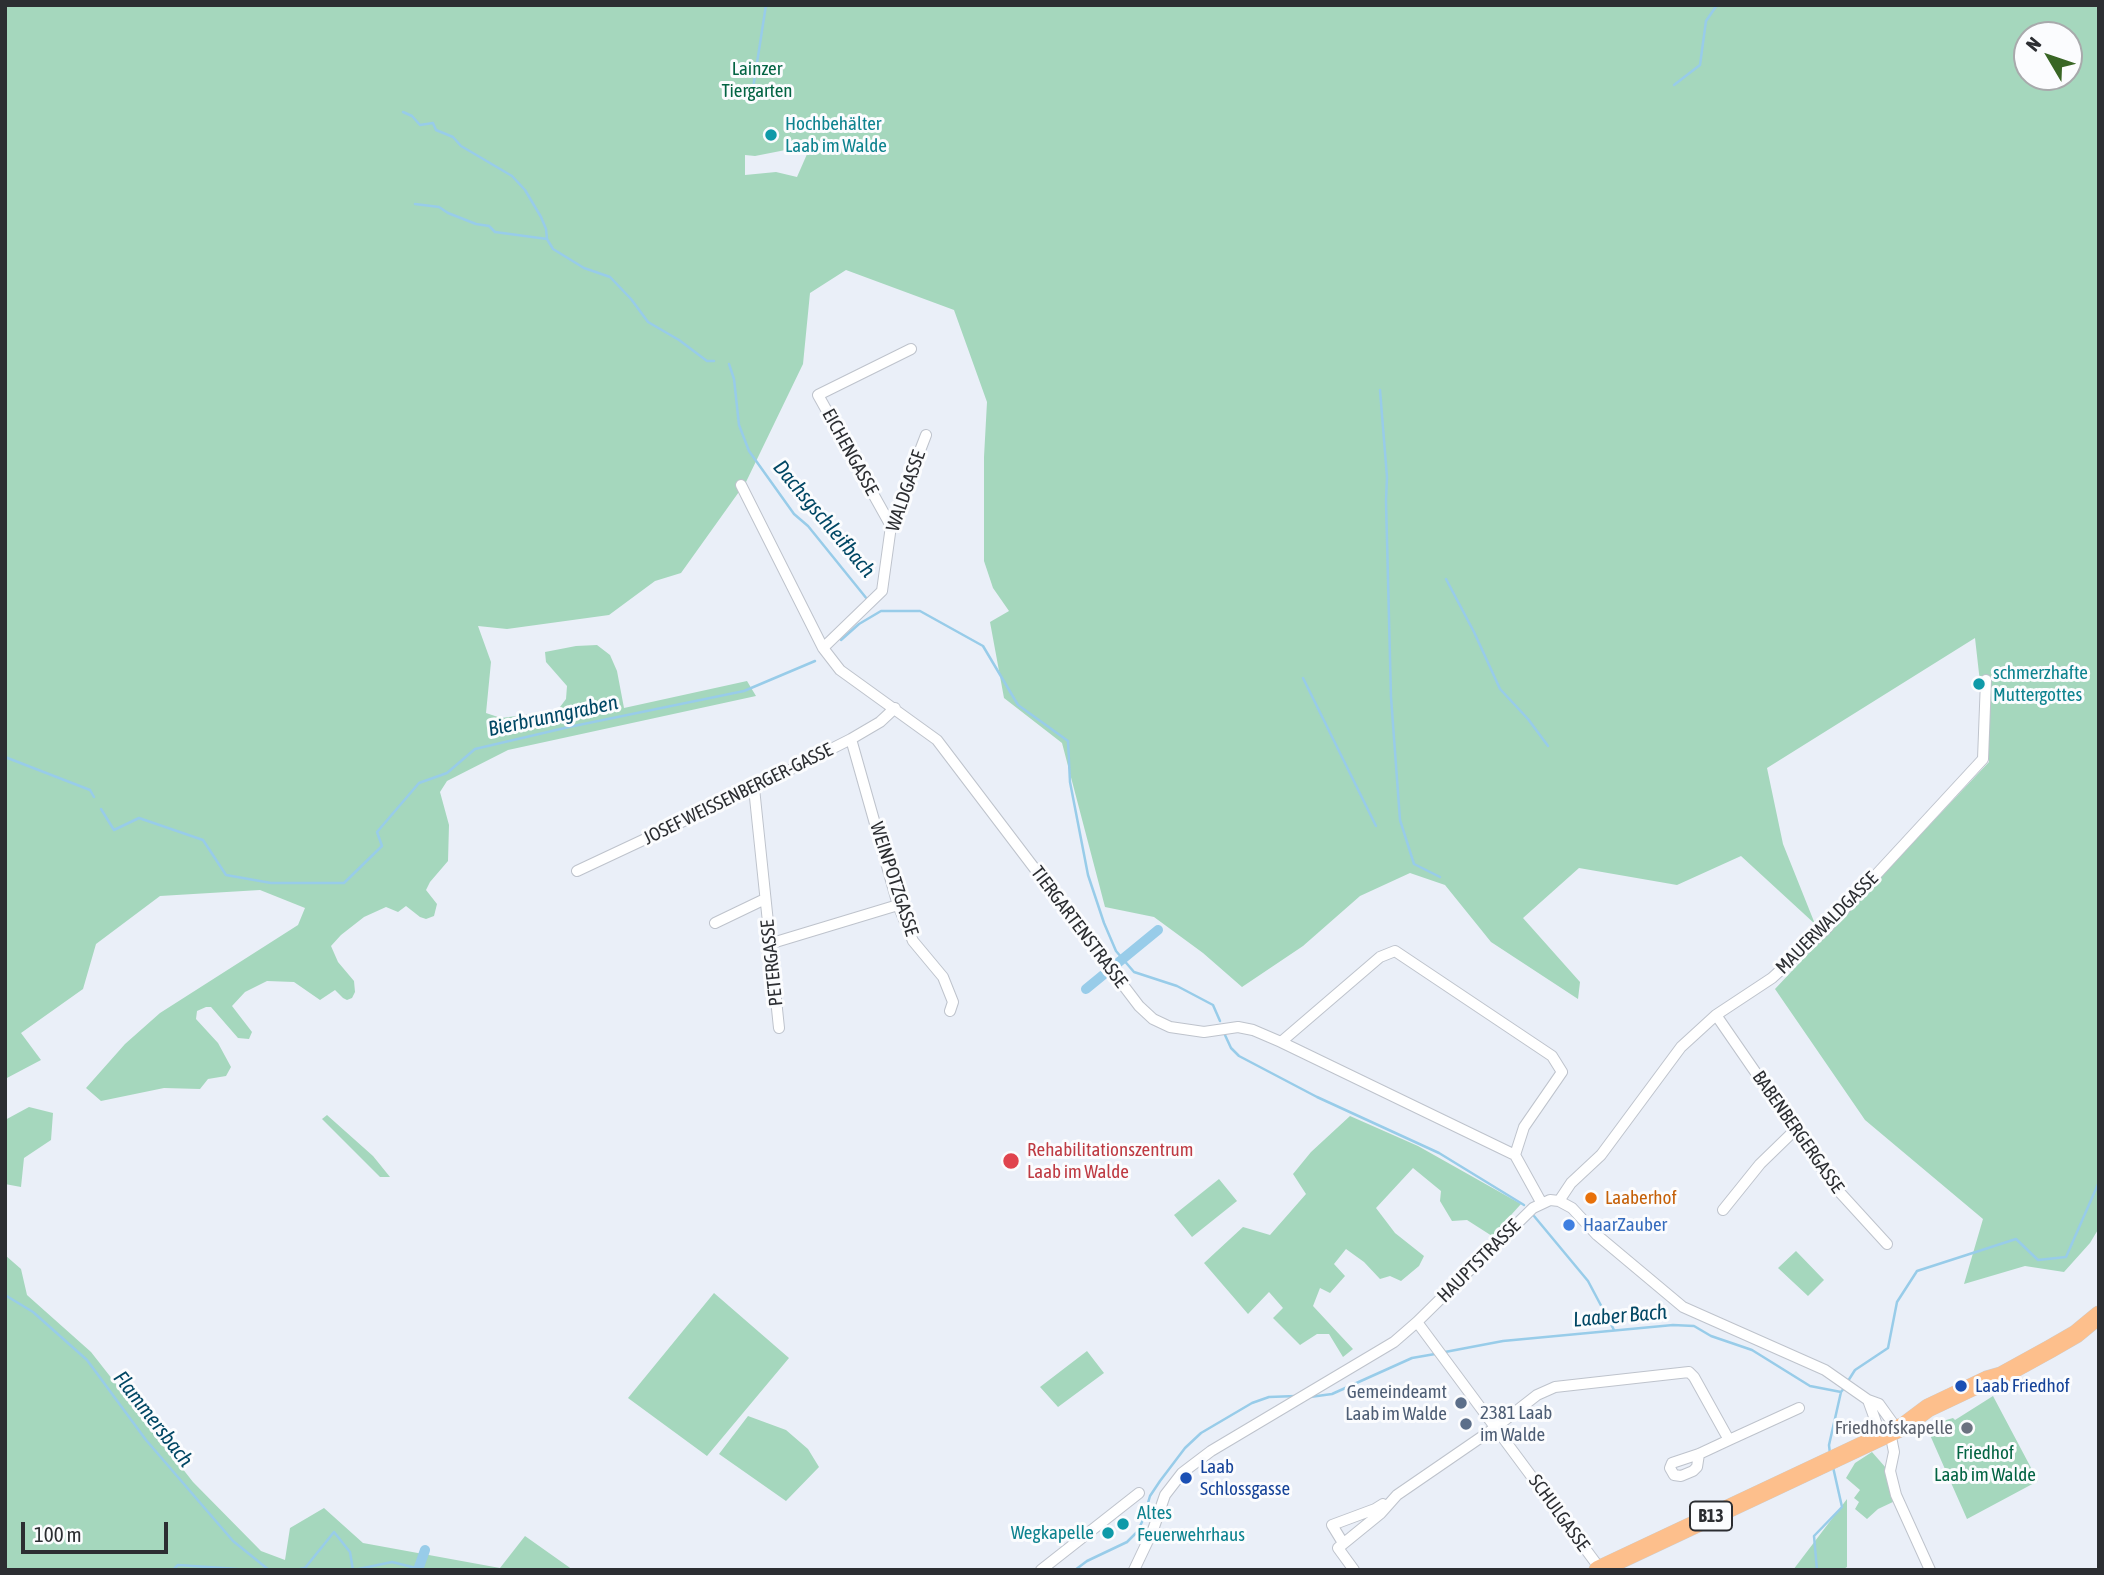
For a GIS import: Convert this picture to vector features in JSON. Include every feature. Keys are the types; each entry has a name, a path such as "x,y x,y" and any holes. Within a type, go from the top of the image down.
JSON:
{"main road":[{"name":"B13","path":"1600,1569 1893,1431 1919,1423 1962,1403 1991,1387 2001,1376 2076,1334 2099,1315"}],"street":[{"name":"EICHENGASSE","path":"891,526 818,395 911,349"},
{"name":"WALDGASSE","path":"823,648 883,591 891,526 926,435"},
{"name":"TIERGARTENSTRASSE","path":"741,485 823,648 840,670 937,740 1139,1006 1153,1019 1170,1027 1204,1032 1238,1027 1253,1030 1514,1155"},
{"name":"MAUERWALDGASSE","path":"1559,1201 1571,1184 1601,1155 1681,1047 1716,1015 1772,978 1826,929 1983,759 1986,681"},
{"name":"JOSEF WEISSENBERGER-GASSE","path":"577,871 851,739 880,722 895,708"},
{"name":"WEINPOTZGASSE","path":"851,739 898,905 913,941 943,977 953,1002 950,1011"},
{"name":"PETERGASSE","path":"754,788 779,1028"},
{"name":"PETERGASSE","path":"715,923 765,899"},
{"path":"769,944 898,905"},
{"path":"1281,1042 1380,957 1395,951 1552,1056 1562,1072 1524,1127 1514,1155 1521,1162 1541,1202 1559,1201 1572,1209 1597,1235 1683,1307 1825,1370 1868,1400 1893,1431"},
{"name":"BABENBERGERGASSE","path":"1716,1015 1834,1186 1887,1244"},
{"path":"1723,1210 1760,1164 1795,1130"},
{"name":"HAUPTSTRASSE","path":"1134,1570 1153,1530 1165,1494 1177,1478 1211,1451 1394,1342 1541,1202"},
{"name":"SCHULGASSE","path":"1417,1322 1600,1569"},
{"path":"1343,1543 1332,1525 1375,1509 1496,1427 1537,1395 1555,1387 1684,1371 1694,1377 1729,1440"},
{"path":"1868,1400 1879,1404 1893,1431 1894,1452 1890,1471 1896,1495 1930,1570"},
{"path":"1699,1454 1799,1408"},
{"path":"1041,1570 1139,1493"},
{"path":"1354,1570 1338,1548 1381,1513 1397,1495"}],"green space":[{"name":"Lainzer Tiergarten","path":"5,5 2099,5 2099,1228 2090,1243 2064,1272 2025,1266 1964,1284 1983,1219 1865,1120 1775,989 1989,762 1975,638 1767,768 1783,844 1815,924 1741,856 1677,885 1579,868 1523,918 1580,982 1578,999 1491,942 1445,885 1410,873 1360,896 1303,946 1242,987 1203,953 1154,917 1105,907 1062,743 1004,698 990,622 1009,611 993,588 984,561 987,402 954,310 846,270 810,293 803,364 746,482 681,573 655,581 609,615 507,629 478,626 491,662 486,713 501,718 557,711 566,699 567,686 546,662 545,652 576,646 597,645 610,655 617,671 624,708 747,681 756,696 508,750 447,781 440,792 449,825 448,861 426,890 437,904 434,916 426,919 420,917 406,906 398,912 386,907 364,917 341,935 331,946 338,962 354,981 355,992 352,998 347,1000 335,990 320,1000 294,982 267,981 245,992 232,1006 252,1032 249,1039 238,1038 211,1007 197,1011 196,1019 218,1043 231,1067 226,1076 208,1079 200,1089 164,1088 101,1101 86,1088 125,1044 160,1013 298,925 305,908 260,890 160,896 96,944 83,989 21,1033 41,1060 5,1079","holes":["811,145 797,177 776,172 745,175 745,155 755,156"]},
{"path":"29,1107 53,1113 51,1140 24,1158 21,1187 5,1184 5,1120"},
{"path":"327,1115 373,1156 390,1177 380,1177 322,1119"},
{"path":"1350,1116 1418,1146 1521,1204 1492,1236 1467,1220 1452,1221 1440,1201 1441,1191 1413,1168 1376,1208 1395,1233 1424,1256 1419,1266 1401,1281 1390,1276 1380,1279 1364,1262 1346,1249 1334,1264 1345,1276 1330,1293 1320,1288 1313,1306 1353,1349 1343,1357 1329,1334 1317,1334 1300,1345 1273,1318 1283,1308 1269,1292 1248,1314 1204,1263 1243,1227 1270,1235 1306,1194 1293,1174 1311,1152"},
{"path":"1219,1179 1237,1201 1192,1237 1174,1215"},
{"path":"1796,1251 1824,1280 1808,1296 1778,1268"},
{"path":"5,1255 21,1269 27,1295 91,1352 193,1482 261,1551 285,1560 290,1528 324,1508 363,1543 500,1568 525,1536 573,1570 5,1570"},
{"path":"714,1293 789,1358 707,1456 628,1398"},
{"path":"1087,1351 1104,1373 1058,1407 1040,1387"},
{"name":"Friedhof Laab im Walde","path":"1993,1396 2038,1481 1967,1519 1926,1426 1953,1418 1955,1420"},
{"path":"748,1416 786,1430 808,1449 819,1467 786,1501 719,1454"},
{"path":"1872,1452 1886,1468 1895,1501 1878,1509 1867,1519 1855,1509 1859,1502 1854,1498 1860,1490 1846,1478 1855,1463"},
{"path":"1847,1499 1847,1567 1842,1570 1793,1570"}],"waterway":[{"path":"752,95 766,5"},
{"path":"1674,85 1700,65 1706,21 1717,5"},
{"name":"Dachsgschleifbach","path":"403,112 412,116 420,125 433,123 436,130 453,137 461,146 512,176 525,190 541,217 547,239 553,249 584,268 610,277 648,322 707,361 714,361"},
{"path":"415,204 439,207 476,224 489,226 495,232 547,239"},
{"name":"Dachsgschleifbach","path":"729,364 734,379 739,425 749,451 794,514 808,526 867,599"},
{"path":"1380,390 1387,477 1391,697 1400,820 1414,864 1440,877"},
{"path":"1446,579 1500,689 1548,746"},
{"name":"Bierbrunngraben","path":"841,640 859,624 881,611 920,611 983,646 1018,705 1068,741 1070,782 1088,875 1116,951 1134,972 1177,986 1213,1005 1220,1021"},
{"name":"Bierbrunngraben","path":"101,809 114,830 139,818 203,840 226,875 271,883 344,883 382,846 377,832 419,783 447,773 475,749 744,691 815,661"},
{"path":"1303,678 1376,826"},
{"name":"Bierbrunngraben","path":"5,757 90,790 94,797"},
{"name":"Bierbrunngraben","path":"1086,989 1158,930"},
{"path":"1225,1035 1231,1048 1239,1056 1317,1097 1439,1153 1524,1205"},
{"name":"Laaber Bach","path":"1848,1381 1855,1370 1888,1348 1897,1302 1917,1271 2016,1239 2038,1260 2066,1257 2099,1182"},
{"path":"1534,1216 1588,1281 1614,1330"},
{"name":"Flammersbach","path":"5,1295 33,1312 87,1360 146,1440 233,1541 269,1570"},
{"name":"Laaber Bach","path":"1445,1352 1503,1341 1673,1325 1694,1326 1711,1336 1752,1350 1810,1386 1841,1392 1845,1387"},
{"name":"Laaber Bach","path":"1310,1397 1332,1394 1412,1358 1435,1354"},
{"path":"1830,1454 1829,1445 1841,1392"},
{"name":"Laaber Bach","path":"1075,1570 1087,1561 1127,1542 1137,1532 1150,1496 1185,1448 1201,1433 1252,1403 1269,1397 1296,1396"},
{"path":"1817,1570 1814,1536 1842,1507 1833,1467"},
{"name":"Flammersbach","path":"296,1570 305,1568 334,1532 350,1552 353,1570"},
{"path":"418,1570 425,1550"},
{"name":"Flammersbach","path":"354,1570 392,1562 424,1570"},
{"path":"173,1570 178,1565 252,1570"}],"place":[{"name":"Hochbehälter Laab im Walde","path":"771,135"},
{"name":"schmerzhafte Muttergottes","path":"1979,684"},
{"name":"Rehabilitationszentrum Laab im Walde","path":"1011,1161"},
{"name":"Laaberhof","path":"1591,1198"},
{"name":"HaarZauber","path":"1569,1225"},
{"name":"Laab Friedhof","path":"1961,1386"},
{"name":"Gemeindeamt Laab im Walde","path":"1461,1403"},
{"name":"2381 Laab im Walde","path":"1466,1424"},
{"name":"Friedhofskapelle","path":"1967,1428"},
{"name":"Laab Schlossgasse","path":"1186,1478"},
{"name":"Altes Feuerwehrhaus","path":"1123,1524"},
{"name":"Wegkapelle","path":"1108,1533"}]}
